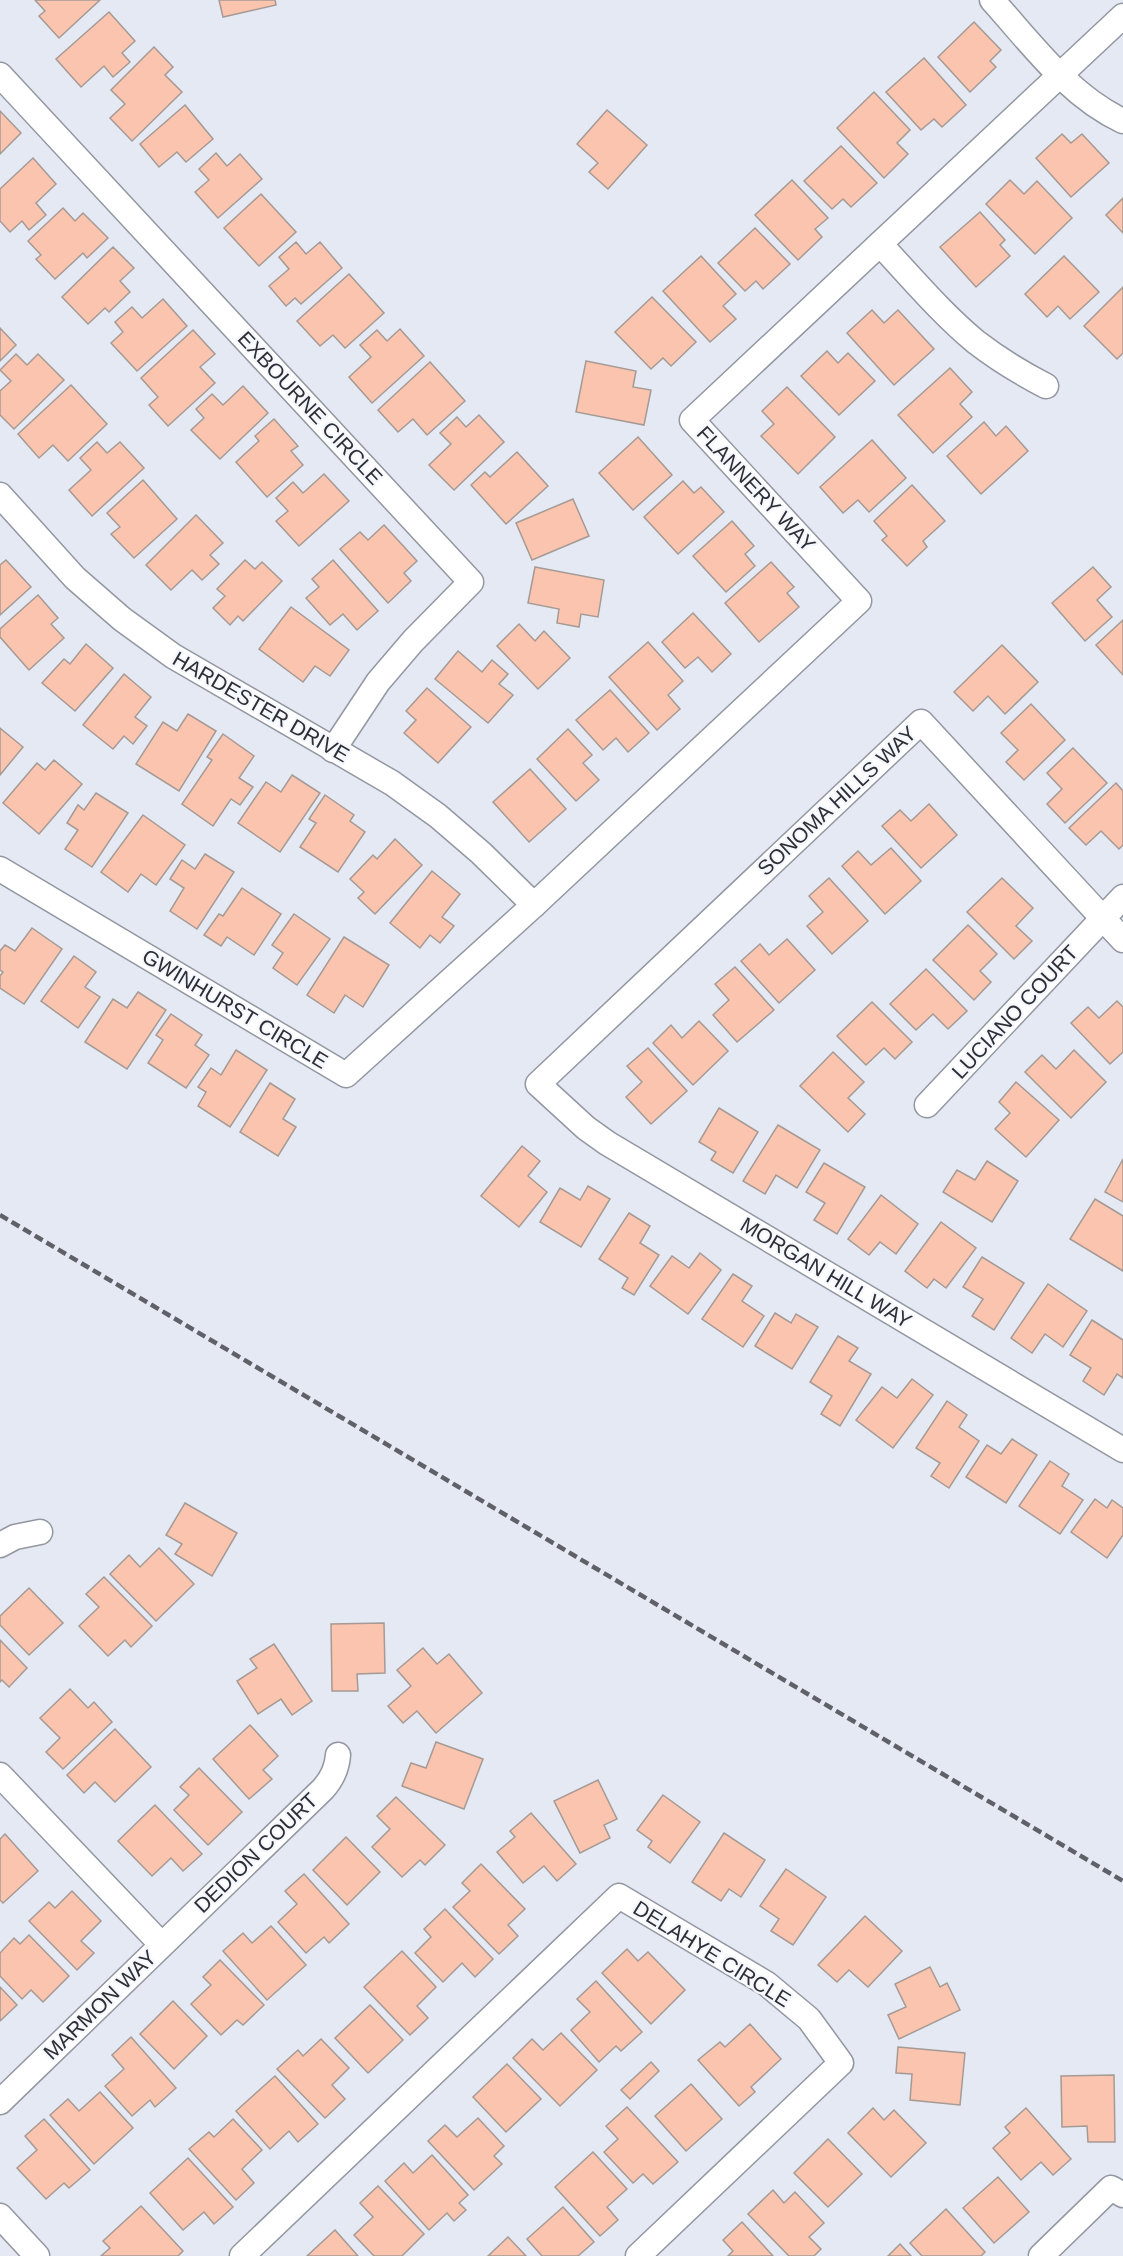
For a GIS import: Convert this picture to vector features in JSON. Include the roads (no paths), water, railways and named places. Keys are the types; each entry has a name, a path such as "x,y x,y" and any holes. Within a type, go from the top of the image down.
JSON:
{"street":[{"path":"992,0 1059,75 1097,106 1123,121"},
{"name":"FLANNERY WAY","path":"534,905 859,601 692,420 1123,16"},
{"name":"EXBOURNE CIRCLE","path":"0,75 471,582 413,641 378,682 333,750"},
{"path":"880,244 954,323 975,341 1012,367 1046,386"},
{"name":"HARDESTER DRIVE","path":"0,495 75,578 122,619 173,656 392,783 438,816 481,853 534,905"},
{"name":"SONOMA HILLS WAY","path":"538,1084 921,722 1123,940"},
{"name":"GWINHURST CIRCLE","path":"0,868 346,1075 534,905"},
{"name":"LUCIANO COURT","path":"927,1105 1123,897"},
{"name":"MORGAN HILL WAY","path":"538,1084 586,1128 607,1143 1123,1450"},
{"path":"0,1545 15,1538 40,1532"},
{"name":"DEDION COURT","path":"161,1944 323,1789 331,1780 338,1755"},
{"name":"MARMON WAY","path":"0,1775 161,1944 0,2102"},
{"name":"DELAHYE CIRCLE","path":"242,2256 619,1896 767,1984 809,2019 841,2062 638,2256"},
{"path":"1041,2256 1111,2188 1123,2195"},
{"path":"0,2216 38,2256"}],"railway":[{"path":"0,1215 1123,1881"}]}
